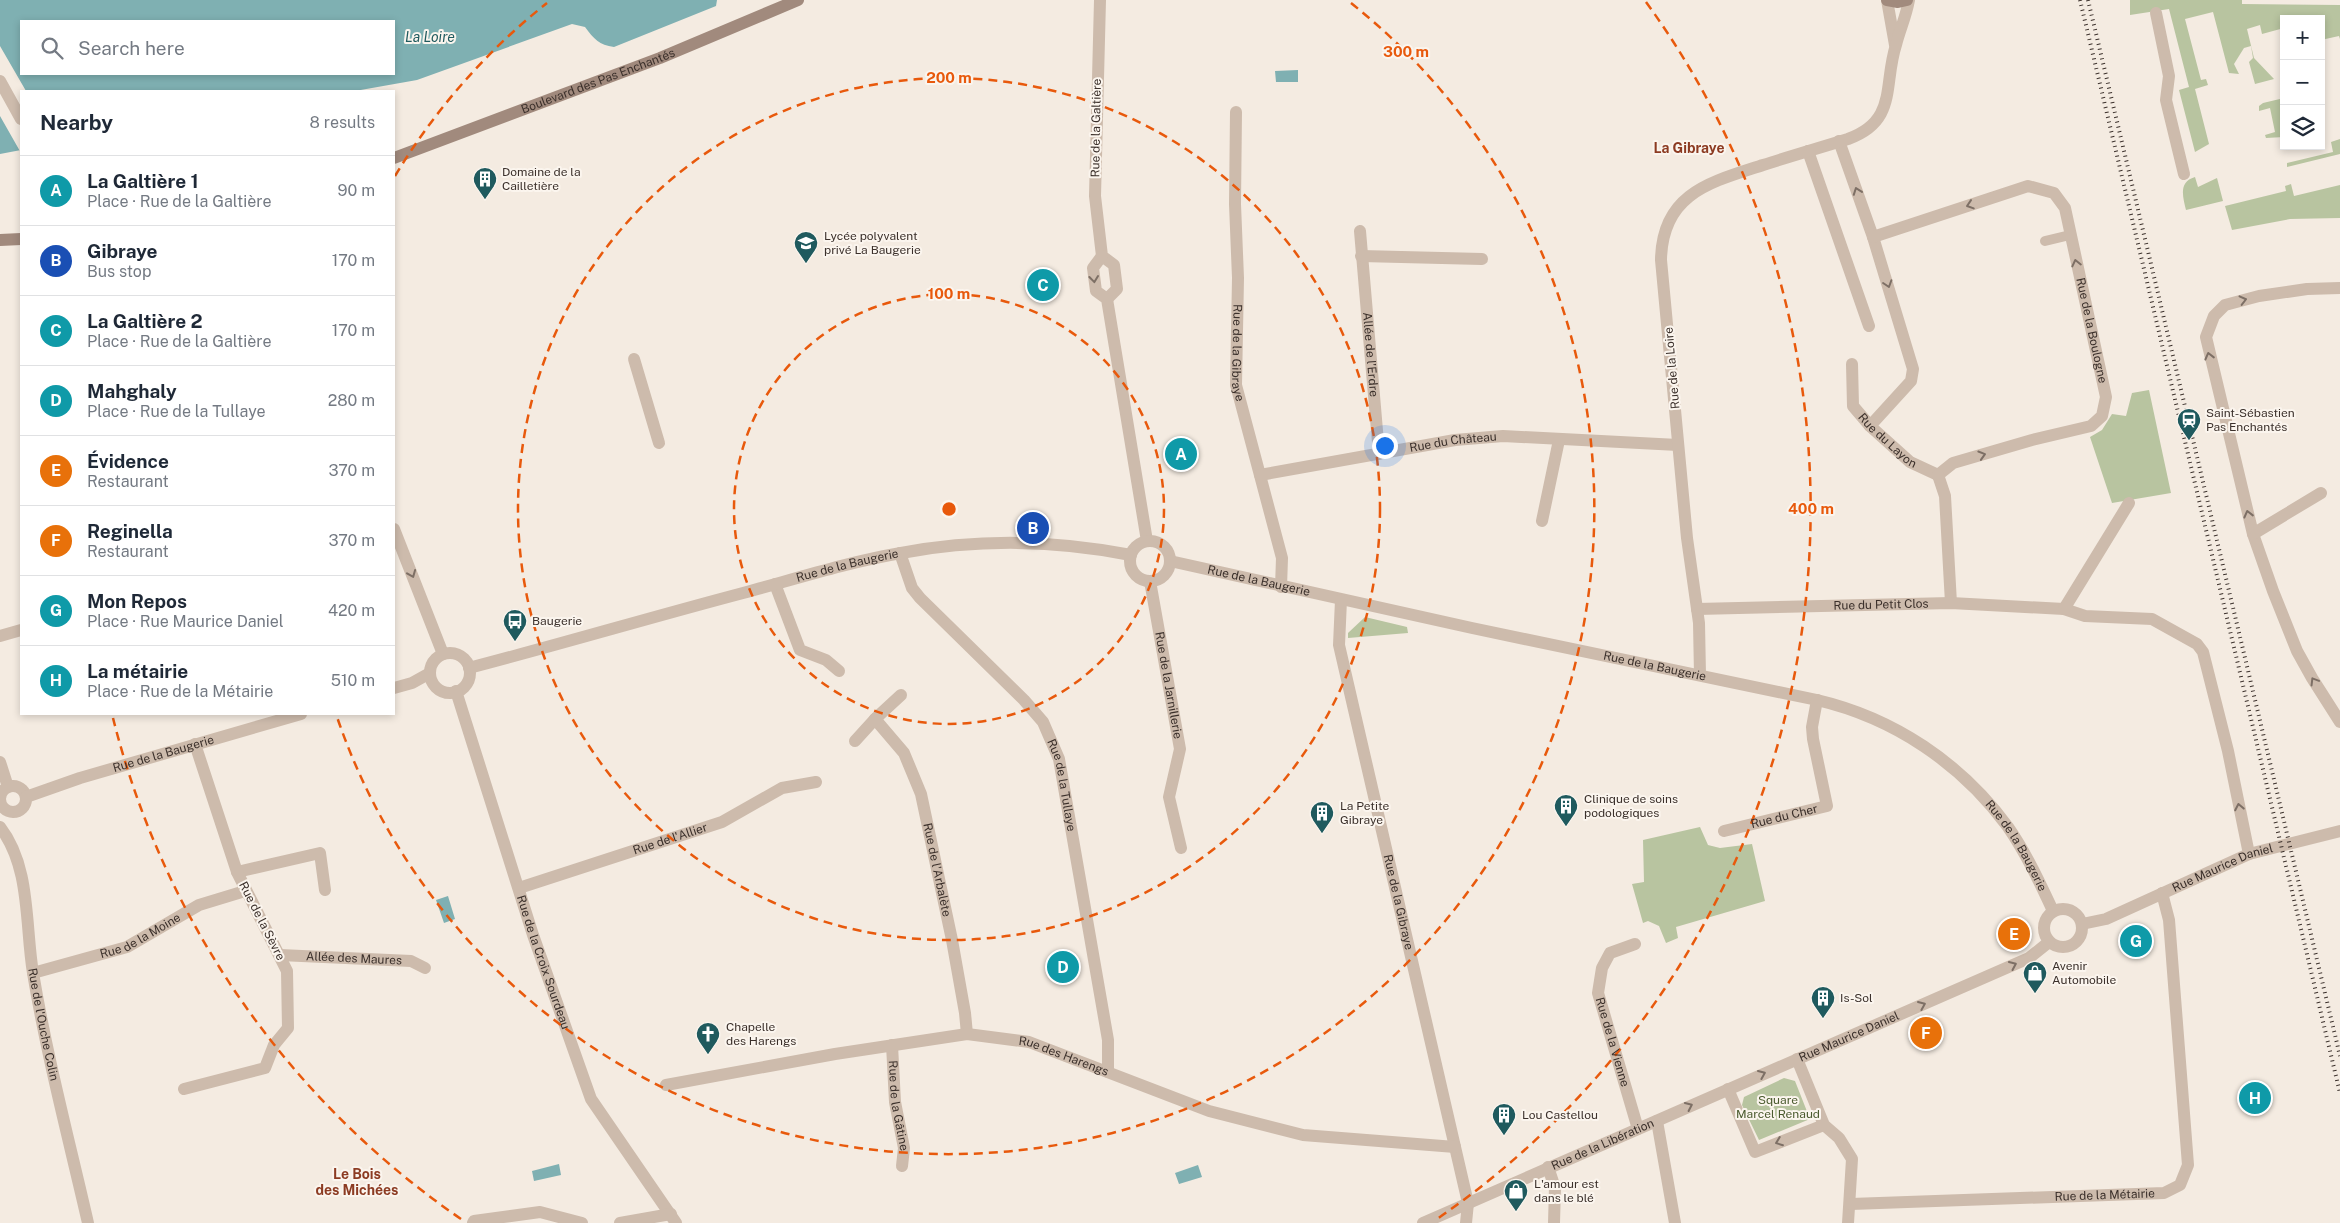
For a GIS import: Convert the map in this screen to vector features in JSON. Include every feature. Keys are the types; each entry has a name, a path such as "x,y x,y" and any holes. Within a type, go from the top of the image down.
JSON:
{"main road":[{"name":"Boulevard des Pas Enchantés","path":"395,158 643,64 798,0"},
{"path":"1887,0 1898,2 1908,0"},
{"path":"0,240 20,239"}],"street":[{"name":"Rue de la Galtière","path":"1100,0 1096,196 1102,256 1093,268 1096,291 1107,299 1147,541"},
{"name":"Rue de la Loire","path":"1887,0 1895,45"},
{"name":"Rue de la Loire","path":"1700,675 1697,609 1678,445 1662,260 1662,245 1668,222 1683,201 1706,184 1839,142 1870,128 1880,115 1887,99 1895,45 1904,24 1908,0"},
{"path":"2156,13 2169,76 2166,100 2184,174"},
{"path":"0,81 20,117"},
{"name":"Rue de la Gibraye","path":"1236,112 1235,204 1238,278 1236,385 1282,558 1281,587"},
{"path":"1839,142 1873,237 1913,369 1911,381 1870,426"},
{"path":"1808,151 1869,326"},
{"name":"Rue de la Boulogne","path":"1873,237 2028,186 2054,193 2065,208 2106,397 2102,416 2091,426 2032,440 1953,463 1938,475"},
{"name":"Allée de l'Erdre","path":"1360,231 1379,454"},
{"path":"2045,241 2070,234"},
{"name":"Rue de la Galtière","path":"1102,256 1114,265 1116,288 1107,299"},
{"path":"1361,256 1482,259"},
{"path":"2340,288 2307,289 2259,296 2225,305 2214,316 2208,329 2206,344 2253,534 2273,591 2298,651 2312,678 2340,722"},
{"path":"634,360 659,443"},
{"name":"Rue du Layon","path":"1852,364 1853,406 1870,426 1910,462 1938,475"},
{"name":"Rue du Château","path":"1260,475 1455,440 1503,436 1678,445"},
{"path":"1542,521 1559,440"},
{"path":"1938,475 1945,496 1951,602"},
{"path":"2253,534 2321,493"},
{"path":"2064,609 2129,503"},
{"path":"395,532 443,654"},
{"path":"1147,541 1156,542 1163,546 1168,552 1170,562 1169,569 1164,576 1150,581 1141,579 1134,574 1130,565 1131,554 1137,546 1147,541"},
{"name":"Rue de la Baugerie","path":"469,668 775,584 900,553 982,544 1024,543 1131,554"},
{"name":"Rue de la Tullaye","path":"900,553 912,588 920,598 1024,700 1043,722 1052,741 1059,759 1108,1040 1108,1072"},
{"name":"Rue de la Baugerie","path":"1170,562 1850,708 1897,729 1947,762 1970,783 2008,827 2026,856 2053,911"},
{"name":"Rue de la Jarnillerie","path":"1150,581 1180,749 1169,796 1181,848"},
{"path":"775,584 800,650 826,660 839,671"},
{"name":"Rue de la Gibraye","path":"1341,600 1339,645 1468,1203 1466,1223"},
{"name":"Rue du Petit Clos","path":"1697,609 1951,602 2064,609 2085,616 2152,619 2196,644 2203,652 2254,853"},
{"path":"0,636 20,630"},
{"path":"453,653 461,656 469,668 469,678 466,685 456,691 448,692 439,689 431,678 435,660 443,654 453,653"},
{"path":"395,688 431,678"},
{"name":"Rue de la Croix Sourdeau","path":"456,691 519,888 591,1099 673,1219"},
{"path":"855,741 875,718 901,695"},
{"name":"Rue du Cher","path":"1724,831 1827,806 1812,733 1817,700"},
{"name":"Rue de la Baugerie","path":"26,797 80,778 297,715"},
{"name":"Rue de l'Arbalète","path":"875,718 904,753 921,794 952,940 965,1013 966,1034"},
{"name":"Rue de la Sèvre","path":"184,1089 265,1068 274,1045 288,1028 287,971 237,872 195,744"},
{"path":"0,762 8,787"},
{"name":"Rue de l'Allier","path":"519,888 722,822 782,788 816,782"},
{"path":"8,787 19,787 26,797 25,805 19,811 2,807 1,793 8,787"},
{"name":"Rue de l'Ouche Colin","path":"0,826 19,863 33,973 88,1223"},
{"name":"Rue Maurice Daniel","path":"2082,924 2106,919 2254,853 2340,831"},
{"path":"237,872 320,853 325,890"},
{"name":"Rue de la Moine","path":"33,973 127,947 199,905 245,891"},
{"name":"Rue de la Métairie","path":"1851,1204 2164,1193 2180,1185 2188,1166 2169,920 2162,893"},
{"path":"2062,909 2071,911 2078,916 2082,924 2081,936 2072,945 2060,947 2049,942 2045,935 2044,926 2047,916 2053,911 2062,909"},
{"name":"Rue Maurice Daniel","path":"1728,1088 2029,958 2049,942"},
{"name":"Rue de la Vienne","path":"1635,944 1610,953 1602,968 1598,993 1638,1129"},
{"name":"Allée des Maures","path":"280,955 412,960 425,968"},
{"name":"Rue des Harengs","path":"666,1085 892,1045 966,1034 1029,1042 1209,1111 1303,1135 1455,1148"},
{"name":"Rue de la Gâtine","path":"892,1045 894,1102 904,1148 902,1166"},
{"path":"1797,1059 1824,1125 1839,1138 1852,1159 1851,1204 1848,1223"},
{"path":"1728,1088 1755,1152 1824,1125"},
{"name":"Rue de la Libération","path":"1423,1223 1728,1088"},
{"path":"1657,1121 1675,1223"},
{"path":"1548,1167 1555,1188 1554,1223"},
{"path":"473,1223 474,1221 540,1212 582,1223"},
{"name":"Rue de la Croix Sourdeau","path":"620,1223 673,1219"}],"green space":[{"path":"2130,0 2242,0 2242,4 2340,5 2340,39 2339,36 2325,39 2325,15 2280,15 2280,29 2262,34 2260,25 2247,29 2254,58 2274,79 2255,84 2249,62 2253,58 2251,46 2244,48 2234,64 2239,74 2229,73 2213,12 2185,19 2201,80 2206,79 2208,85 2195,89 2209,144 2195,152 2179,90 2189,87 2169,9 2130,15"},
{"path":"2280,99 2280,137 2266,138 2265,135 2275,132 2270,108 2259,111 2259,106 2263,103"},
{"path":"2340,139 2340,154 2287,167 2287,163 2333,152 2331,142"},
{"path":"2195,177 2198,187 2217,178 2223,201 2186,210 2183,195 2184,186 2186,182"},
{"path":"2291,184 2294,196 2340,185 2340,218 2290,219 2232,230 2225,206 2286,191 2285,186"},
{"path":"2149,390 2171,493 2112,503 2090,437 2102,430 2112,414 2126,416 2132,393"},
{"path":"1365,617 1407,627 1408,633 1348,638 1348,633"},
{"path":"1700,827 1708,845 1720,848 1752,844 1765,901 1676,927 1678,938 1666,943 1659,926 1648,921 1643,923 1632,884 1644,882 1643,840"},
{"name":"Square Marcel Renaud","path":"1784,1078 1795,1081 1810,1119 1759,1140 1742,1105 1744,1097"}],"water":[{"name":"La Loire","path":"0,0 717,0 716,6 614,47 597,41 585,27 572,24 417,80 361,90 20,90 20,150 0,154"},
{"path":"1298,70 1298,82 1276,82 1275,71"},
{"path":"448,896 455,919 444,923 436,900"},
{"path":"559,1164 561,1175 534,1181 532,1171"},
{"path":"1198,1165 1202,1177 1179,1184 1175,1173"}],"pier":[{"path":"0,46 25,90 20,90 20,151 0,116"}],"railway":[{"path":"2080,0 2340,1093"},
{"path":"2088,0 2340,1056"}],"place":[{"name":"Domaine de la Cailletière","path":"485,200"},
{"name":"Lycée polyvalent privé La Baugerie","path":"806,264"},
{"name":"La Galtière 2","path":"1043,285"},
{"name":"Saint-Sébastien Pas Enchantés","path":"2189,441"},
{"name":"La Galtière 1","path":"1181,454"},
{"name":"Gibraye","path":"1033,528"},
{"name":"Baugerie","path":"515,642"},
{"name":"Clinique de soins podologiques","path":"1566,827"},
{"name":"La Petite Gibraye","path":"1322,834"},
{"name":"Évidence","path":"2014,934"},
{"name":"Mon Repos","path":"2136,941"},
{"name":"Mahghaly","path":"1063,967"},
{"name":"Avenir Automobile","path":"2035,994"},
{"name":"Is-Sol","path":"1823,1019"},
{"name":"Reginella","path":"1926,1033"},
{"name":"Chapelle des Harengs","path":"708,1055"},
{"name":"La métairie","path":"2255,1098"},
{"name":"Lou Castellou","path":"1504,1136"},
{"name":"L'amour est dans le blé","path":"1516,1212"}],"district":[{"name":"La Gibraye","path":"1689,148"},
{"name":"Le Bois des Michées","path":"357,1182"}]}
